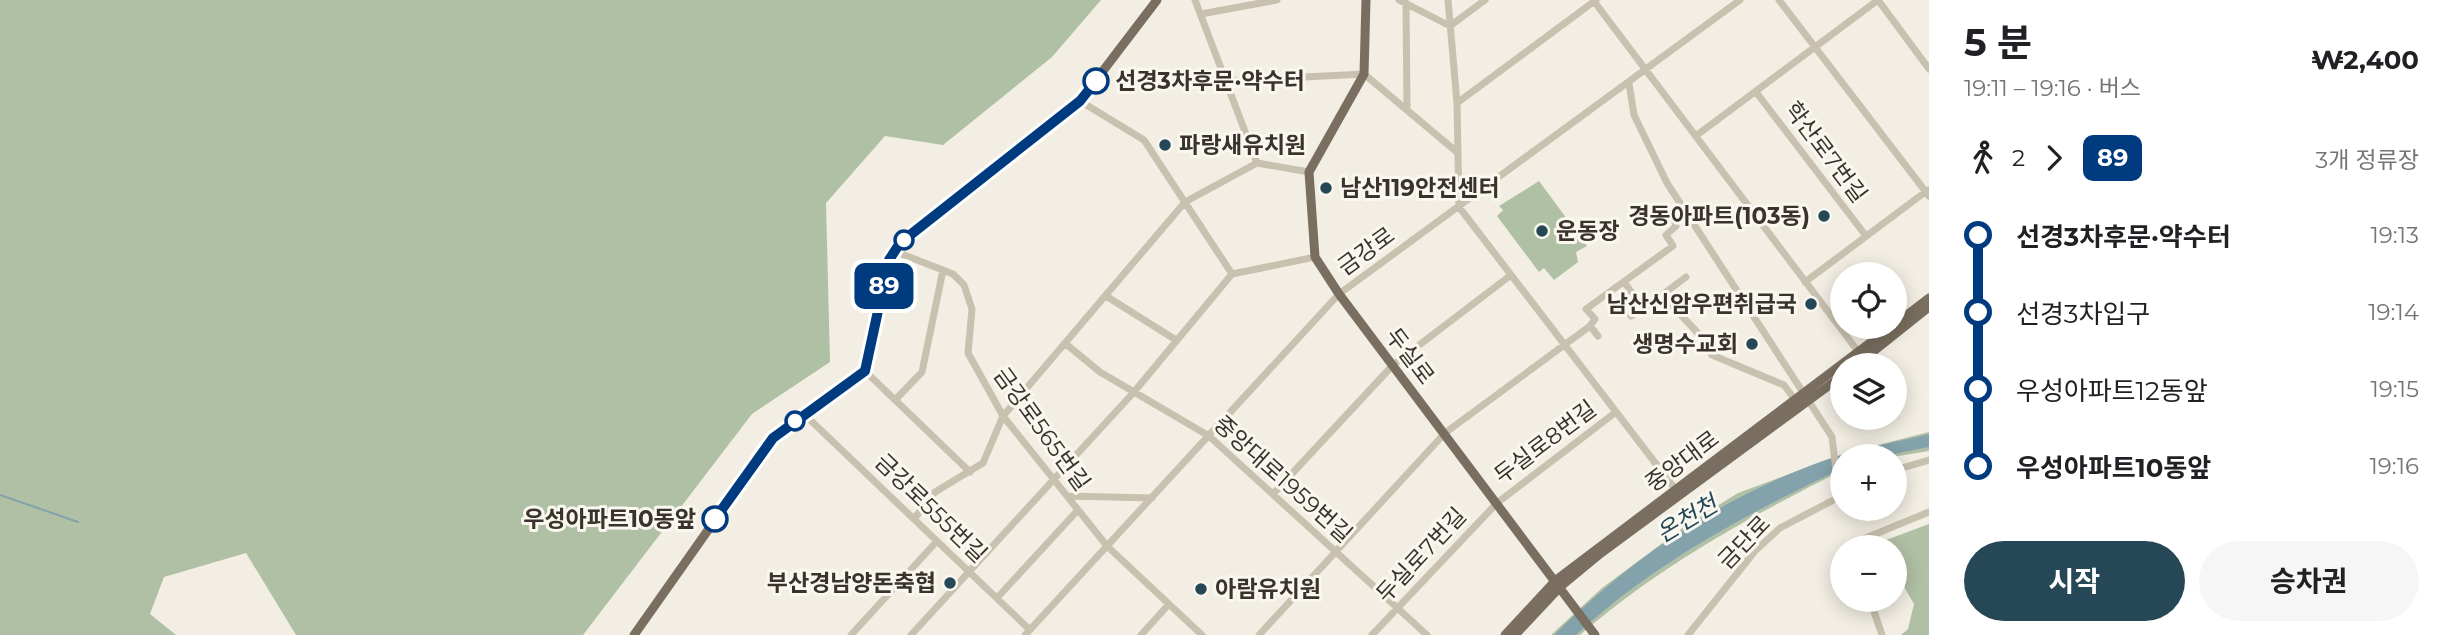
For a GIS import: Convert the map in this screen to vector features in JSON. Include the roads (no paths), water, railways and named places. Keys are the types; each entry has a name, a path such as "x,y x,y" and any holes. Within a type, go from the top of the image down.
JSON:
{"main road":[{"path":"634,635 766,447 783,429 865,371 894,251 988,172 1080,101 1157,0"},
{"path":"1309,172 1364,74 1366,0"},
{"name":"두실로","path":"1309,172 1315,257 1339,294 1573,602 1595,635"},
{"path":"1907,315 1929,298"},
{"name":"중앙대로","path":"1865,353 1929,307"},
{"name":"중앙대로","path":"1864,353 1879,339"},
{"name":"중앙대로","path":"1515,635 1558,583 1830,379"},
{"name":"중앙대로","path":"1505,635 1558,583 1676,490 1795,400 1830,383"}],"street":[{"path":"1195,0 1256,163"},
{"path":"1200,15 1277,0"},
{"path":"1448,0 1457,103 1459,207 1676,490"},
{"path":"1450,26 1485,0"},
{"name":"금강로","path":"1028,633 1339,294 1740,0"},
{"path":"1779,0 1928,192 1805,282"},
{"path":"1697,135 1878,0 1929,69"},
{"path":"1457,103 1595,1 1859,353"},
{"path":"1407,110 1402,2 1450,26"},
{"path":"1225,80 1364,74 1458,153"},
{"path":"1629,83 1634,116 1681,207 1807,396 1832,437 1833,444"},
{"name":"학산로7번길","path":"1756,92 1866,236"},
{"path":"1080,101 1144,140 1232,274"},
{"path":"914,519 935,492 983,463 1003,416 1185,202 1256,163 1309,172"},
{"path":"1259,635 1445,433 1590,326 1595,319 1586,309 1673,246 1666,235 1676,226 1674,214 1681,207"},
{"name":"금강로565번길","path":"894,251 943,270 964,285 972,309 968,353 1003,416 1107,547 1202,635"},
{"path":"911,635 1134,392 1232,274 1315,257"},
{"path":"895,400 922,372 943,270"},
{"path":"1273,494 1393,365 1511,275"},
{"path":"1631,316 1686,277"},
{"path":"1624,282 1643,308"},
{"path":"1662,295 1696,331 1712,355 1784,385 1795,400"},
{"path":"1106,296 1176,340"},
{"path":"1590,326 1598,336"},
{"name":"중앙대로1959번길","path":"1066,344 1100,372 1209,436 1427,635"},
{"path":"865,371 970,472"},
{"name":"두실로8번길","path":"1497,503 1616,412"},
{"name":"금강로555번길","path":"804,414 997,598 1028,633"},
{"path":"1907,466 1929,460"},
{"path":"1067,496 1152,498"},
{"name":"금단로","path":"1688,635 1755,551 1780,528 1830,502"},
{"name":"두실로7번길","path":"1372,635 1497,503"},
{"name":"금강로565번길","path":"997,598 1078,510"},
{"path":"1873,535 1929,512"},
{"path":"851,635 937,541"},
{"path":"1141,635 1169,604"},
{"path":"1874,612 1882,635"}],"water":[{"name":"온천천","path":"1929,434 1929,447 1907,451 1907,444 1886,444"},
{"name":"온천천","path":"1830,458 1830,474 1703,541 1637,585 1576,635 1554,635 1613,581 1678,534 1711,513 1783,477"}],"waterway":[{"path":"0,495 78,522"}],"place":[{"name":"선경3차후문·약수터","path":"1096,81"},
{"name":"파랑새유치원","path":"1165,145"},
{"name":"남산119안전센터","path":"1326,188"},
{"name":"경동아파트(103동)","path":"1824,216"},
{"name":"운동장","path":"1542,231"},
{"name":"남산신암우편취급국","path":"1811,304"},
{"name":"생명수교회","path":"1752,344"},
{"name":"우성아파트10동앞","path":"715,519"},
{"name":"부산경남양돈축협","path":"950,583"},
{"name":"아람유치원","path":"1201,589"}]}
